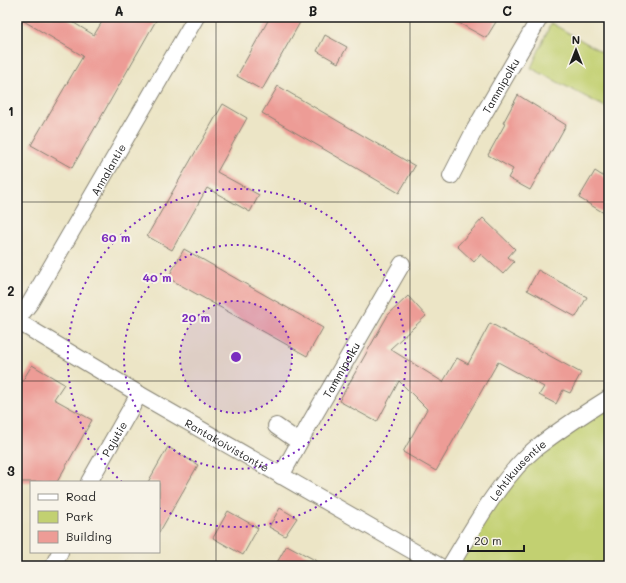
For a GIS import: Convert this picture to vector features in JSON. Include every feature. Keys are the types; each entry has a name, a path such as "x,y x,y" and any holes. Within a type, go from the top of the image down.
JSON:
{"street":[{"name":"Annalantie","path":"17,320 30,303 196,17"},
{"name":"Tammipolku","path":"451,176 475,129 540,17"},
{"name":"Tammipolku","path":"280,476 402,264"},
{"name":"Rantakoivistontie","path":"17,320 139,394 439,566"},
{"name":"Pajutie","path":"90,481 139,394"},
{"name":"Lehtikuusentie","path":"450,566 486,508 517,469 536,449 609,398"},
{"path":"276,426 299,442"},
{"path":"54,566 60,553"}],"green space":[{"path":"551,23 609,56 609,109 531,68"},
{"path":"609,402 609,566 450,566 517,469"}],"building":[{"path":"17,17 64,17 94,35 105,17 158,17 72,168 31,145 83,56"},
{"path":"270,17 303,17 262,90 237,76"},
{"path":"448,17 499,17 486,38"},
{"path":"325,35 347,47 338,63 317,51"},
{"path":"278,86 415,166 399,193 262,113"},
{"path":"518,95 566,125 530,190 508,178 513,169 488,155 505,124 503,123"},
{"path":"223,104 247,118 217,172 259,195 250,212 207,188 172,250 147,236"},
{"path":"595,171 609,180 609,216 579,198"},
{"path":"483,218 515,249 508,257 514,262 503,274 481,254 474,262 457,246"},
{"path":"184,249 323,328 307,356 168,278"},
{"path":"538,270 587,297 576,317 527,290"},
{"path":"408,296 426,316 390,349 443,382 457,358 468,364 490,323 581,373 570,393 563,390 556,404 539,395 544,387 498,362 436,471 403,452 427,409 399,381 377,422 339,401 388,315"},
{"path":"32,365 64,384 54,399 92,420 58,481 17,482 17,390"},
{"path":"168,447 198,465 160,531 160,481 149,481"},
{"path":"280,508 297,518 285,536 269,527"},
{"path":"228,511 258,528 243,555 213,538"},
{"path":"287,545 326,566 275,566"}]}
